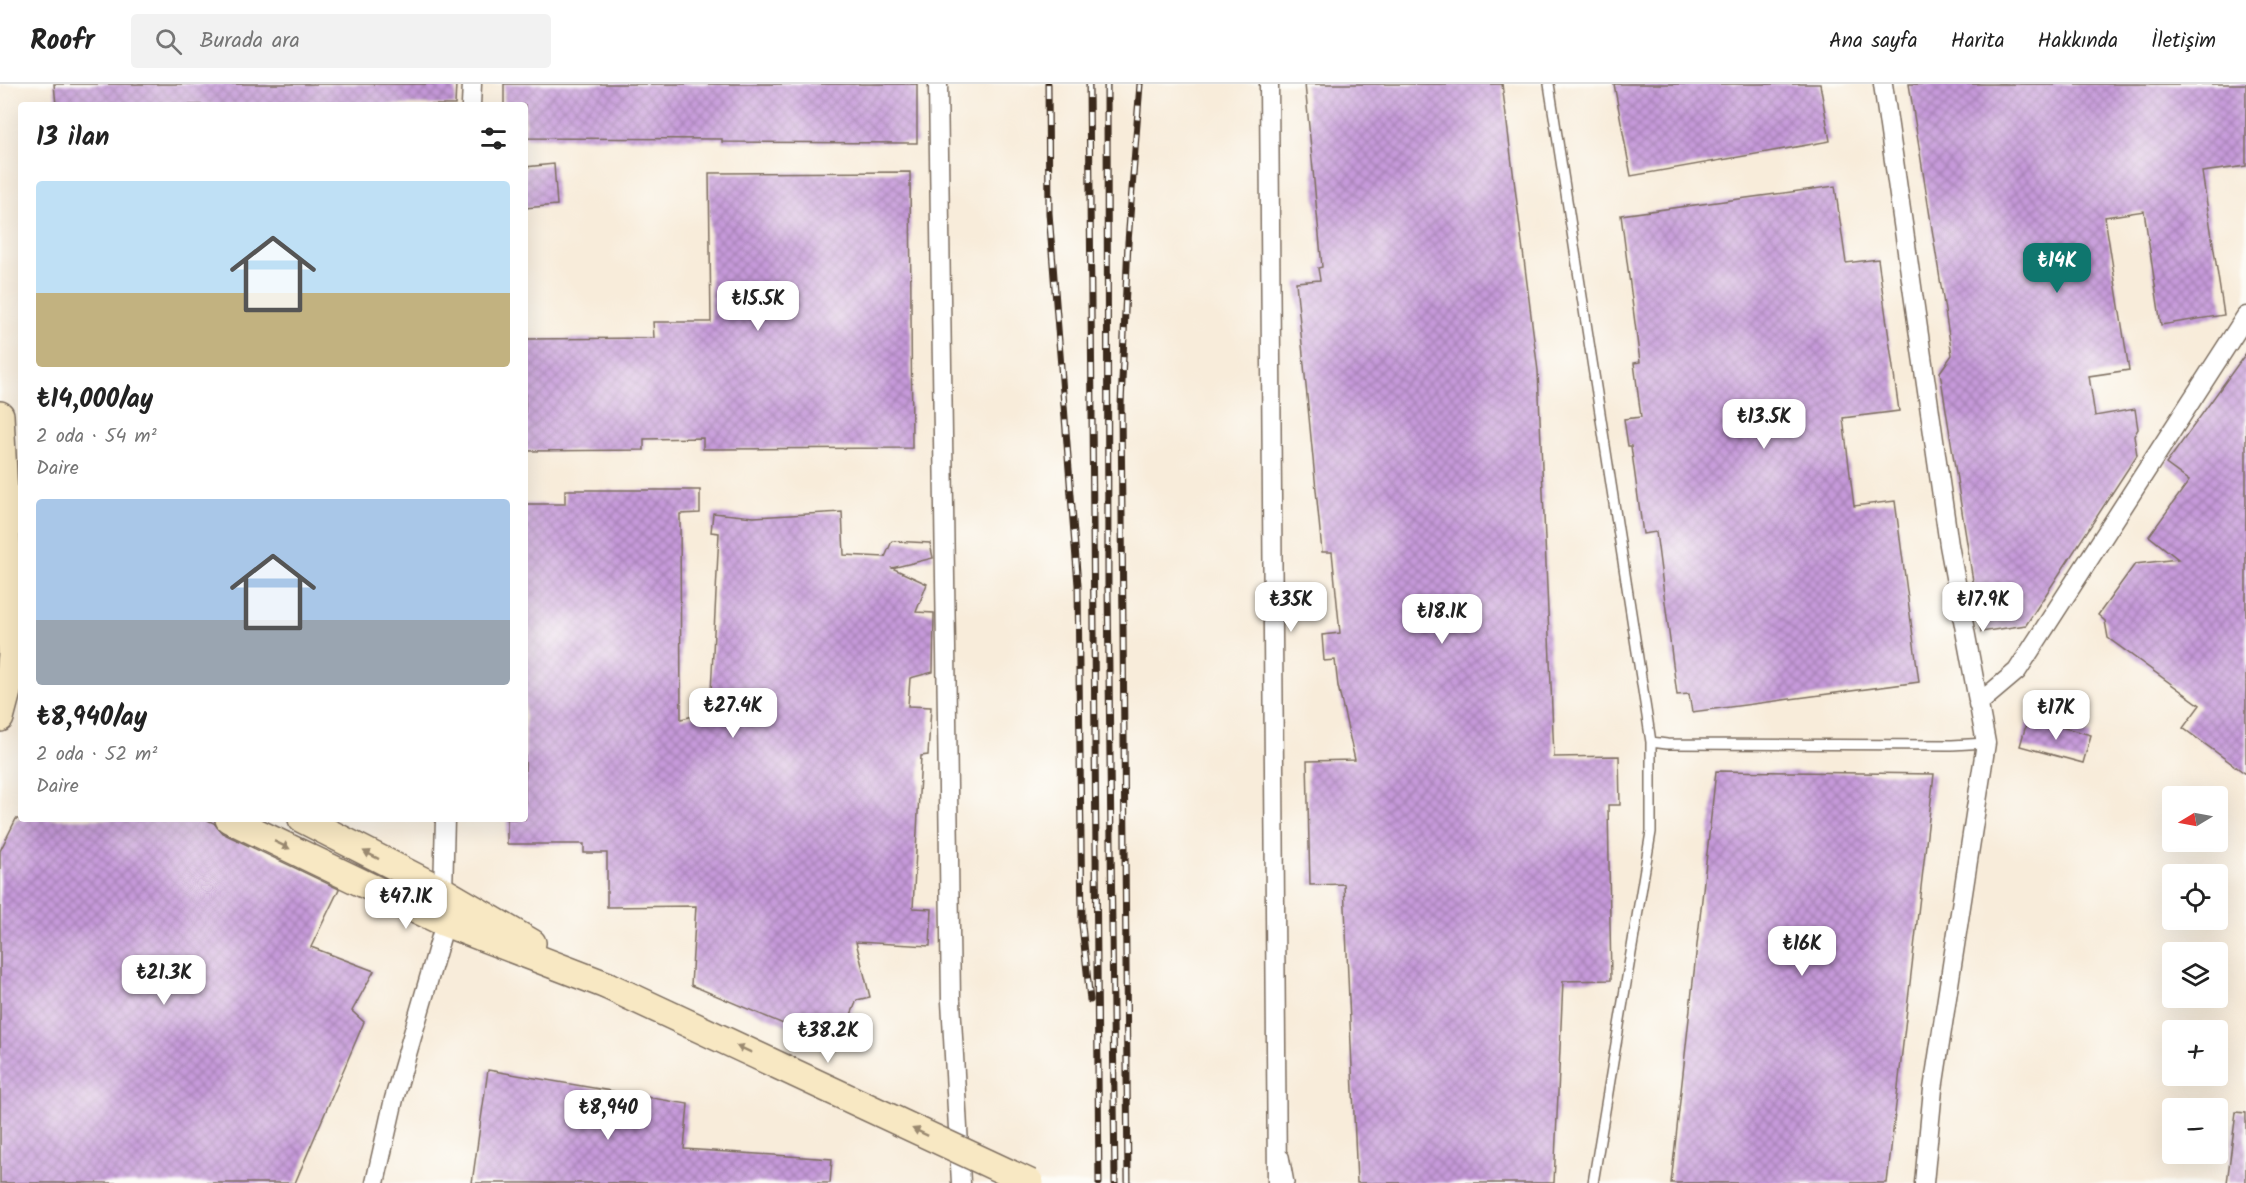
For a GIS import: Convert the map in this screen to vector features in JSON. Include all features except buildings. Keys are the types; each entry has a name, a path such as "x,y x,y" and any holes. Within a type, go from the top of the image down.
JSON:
{"street":[{"path":"471,84 471,102"},
{"path":"938,84 951,1011 961,1183"},
{"path":"1269,84 1277,1183"},
{"path":"1883,84 1948,545 1986,743 1933,1089 1924,1183"},
{"path":"1978,704 2017,671 2246,316"},
{"path":"0,430 11,655 6,717"},
{"path":"235,822 445,923 606,985 1030,1183"},
{"path":"308,822 442,891 606,985"},
{"path":"375,1183 394,1099 445,923 442,891 445,822"}],"lane":[{"path":"1549,84 1651,742 1650,832 1593,1183"},
{"path":"1651,742 1667,744 1952,745 1986,743"},
{"path":"1276,1116 1289,1183"}],"railway":[{"path":"1048,84 1049,213 1078,585 1082,925 1090,1000"},
{"path":"1089,84 1099,1183"},
{"path":"1107,84 1108,588 1115,1183"},
{"path":"1128,1183 1121,405 1128,242 1140,84"}]}
